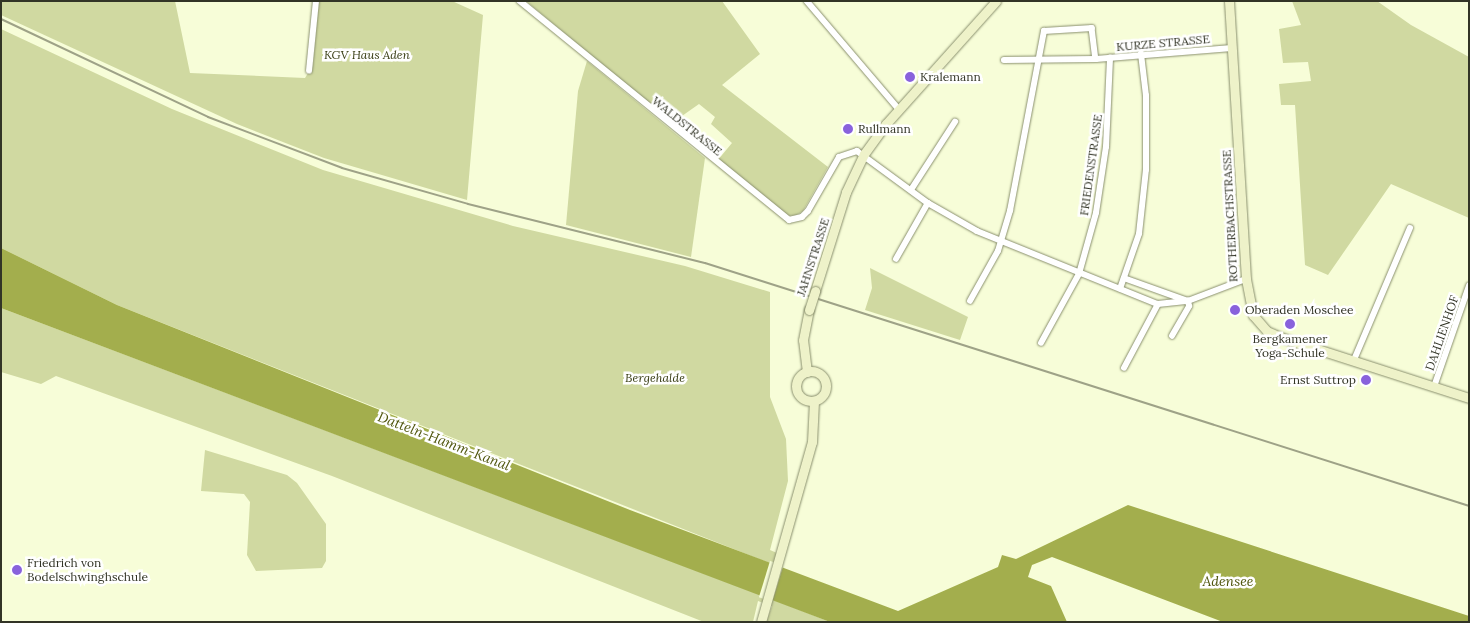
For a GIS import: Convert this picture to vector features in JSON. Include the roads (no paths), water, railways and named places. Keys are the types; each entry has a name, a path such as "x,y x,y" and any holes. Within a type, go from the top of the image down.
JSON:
{"main road":[{"name":"JAHNSTRASSE","path":"807,372 803,340 809,310 846,192 864,154 899,109 996,1"},
{"name":"ROTHERBACHSTRASSE","path":"1229,1 1249,308 1267,331 1469,398"},
{"path":"761,622 812,442 814,401 824,393 826,385 820,374 807,372 800,376 796,388 800,396 814,401"}],"street":[{"path":"309,71 316,1"},
{"name":"WALDSTRASSE","path":"520,1 782,217 794,220 802,217 830,171 846,152 864,154"},
{"path":"807,1 899,109"},
{"path":"970,301 1001,243 1017,181 1044,31 1087,26 1094,32 1096,59"},
{"name":"KURZE STRASSE","path":"1004,60 1039,62 1096,59 1232,48"},
{"path":"1120,289 1139,234 1146,170 1146,96 1141,54"},
{"name":"FRIEDENSTRASSE","path":"1041,343 1079,274 1102,181 1110,58"},
{"path":"911,190 955,122"},
{"path":"864,154 928,203 1001,243 1158,304 1188,301 1246,279"},
{"path":"896,259 928,203"},
{"path":"1354,360 1410,228"},
{"path":"1124,278 1188,301"},
{"name":"DAHLIENHOF","path":"1434,387 1469,286"},
{"path":"1172,336 1189,306 1188,301"},
{"path":"1124,368 1158,304"}],"water":[{"path":"1,248 117,305 630,510 898,611 998,567 1002,555 1016,559 1128,505 1469,616 1469,622 1223,622 1052,557 1032,565 1028,577 1051,586 1067,622 830,622 1,308"}],"railway":[{"path":"1,19 208,117 342,168 468,204 705,263 1469,506"}],"place":[{"name":"Kralemann","path":"910,77"},
{"name":"Rullmann","path":"848,129"},
{"name":"Oberaden Moschee","path":"1235,310"},
{"name":"Bergkamener Yoga-Schule","path":"1290,324"},
{"name":"Ernst Suttrop","path":"1366,380"},
{"name":"Friedrich von Bodelschwinghschule","path":"17,570"}],"park label":[{"name":"KGV Haus Aden","path":"367,55"},
{"name":"Bergehalde","path":"655,378"}],"water label":[{"name":"Datteln-Hamm-Kanal","path":"444,441"},
{"name":"Adensee","path":"1228,581"}]}
